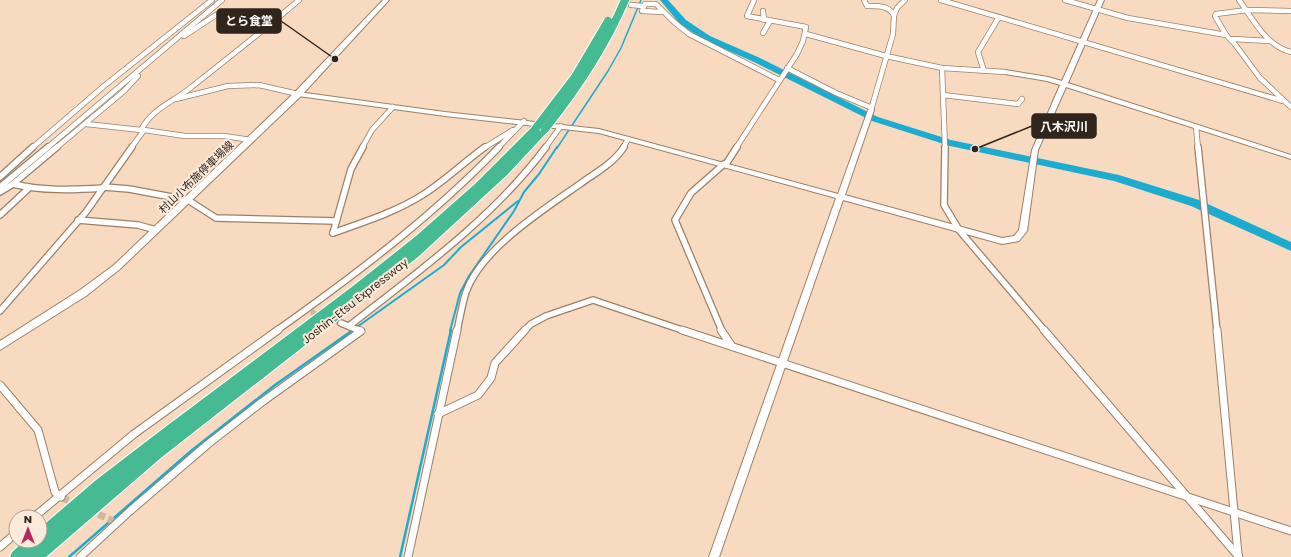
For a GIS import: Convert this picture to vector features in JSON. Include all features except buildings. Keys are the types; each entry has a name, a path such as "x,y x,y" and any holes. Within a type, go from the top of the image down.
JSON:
{"highway":[{"name":"Joshin-Etsu Expressway","path":"35,557 99,500 177,438 401,266 480,196 540,128 582,67 599,39 618,0"},
{"name":"Joshin-Etsu Expressway","path":"48,530 91,492 170,430 393,261 467,198 570,98 607,40 628,2"},
{"path":"17,557 26,549"}],"main road":[{"name":"村山小布施停車場線","path":"0,346 101,280 188,200 298,94 386,0"}],"street":[{"path":"0,177 52,129 164,37 212,0"},
{"path":"0,187 222,0"},
{"path":"176,99 269,26 299,0"},
{"path":"731,345 718,324 675,220 681,207 693,191 704,180 719,172 725,164 779,79 800,50 806,34 806,27 747,16 754,0"},
{"path":"864,0 867,6 880,6 891,10 894,15"},
{"path":"714,557 866,126 893,34 894,15 897,8 905,0"},
{"path":"941,0 1283,101"},
{"path":"1065,0 1128,18 1226,35 1233,39 1270,40"},
{"path":"0,311 104,188 142,130 147,116 160,105 176,99 228,86 259,85 298,94 393,107 445,114 524,121 599,131 725,164 959,230 1002,241 1016,239 1023,230 1030,173 1035,150 1101,0"},
{"path":"1239,0 1270,40 1283,52 1291,52"},
{"path":"628,2 644,6 645,4 656,4 672,23 696,39 757,67 779,79"},
{"path":"644,6 642,12 662,12"},
{"path":"763,11 764,20"},
{"path":"1226,35 1215,16 1229,11 1291,11"},
{"path":"171,44 216,15 269,26"},
{"path":"984,71 978,52 999,17"},
{"path":"763,33 770,21"},
{"path":"806,34 886,56 942,68 1005,72 1032,76 1064,84 1291,157"},
{"path":"1233,39 1246,60 1283,101 1291,107"},
{"path":"0,192 13,184 86,124 124,91 151,61"},
{"path":"788,68 871,109"},
{"path":"942,68 945,150 944,204 959,230 1190,498 1238,556"},
{"path":"943,95 1018,104 1022,99"},
{"path":"393,107 372,130 351,169 333,233 391,213 435,187 491,144 517,128"},
{"path":"44,509 134,434 309,311 455,190 524,121"},
{"path":"86,124 185,136 224,136 251,140"},
{"path":"349,326 420,270 474,223 530,168 562,126"},
{"path":"1196,127 1204,220 1235,512 1238,556"},
{"path":"408,557 466,291 483,261 542,210 614,159 620,153 628,138"},
{"path":"13,184 29,188 78,190 104,188 129,190 188,200 216,218 336,221"},
{"path":"0,215 29,188"},
{"path":"78,220 138,225 156,230"},
{"path":"438,414 478,396 491,378 495,363 520,334 531,324 546,316 593,300 1291,531"},
{"path":"80,557 115,522 195,456 288,383 362,331 341,323"},
{"path":"0,385 38,430 55,492 60,497"},
{"path":"0,547 8,540"}],"waterway":[{"path":"557,148 608,71 621,48 641,0"},
{"path":"664,0 683,22 707,38 757,60 875,119 950,143 1115,178 1195,203 1291,247"},
{"path":"450,331 460,293 469,276 514,211 524,192 539,174 557,147"},
{"path":"357,327 444,265 461,247 518,201"},
{"path":"69,557 191,451 275,385 353,330"},
{"path":"400,557 451,330"}],"tunnel":[{"path":"311,312 341,323"},
{"path":"62,498 77,504"},
{"path":"89,510 113,521"}],"place":[{"name":"とら食堂","path":"335,59"},
{"name":"八木沢川","path":"975,149"}]}
